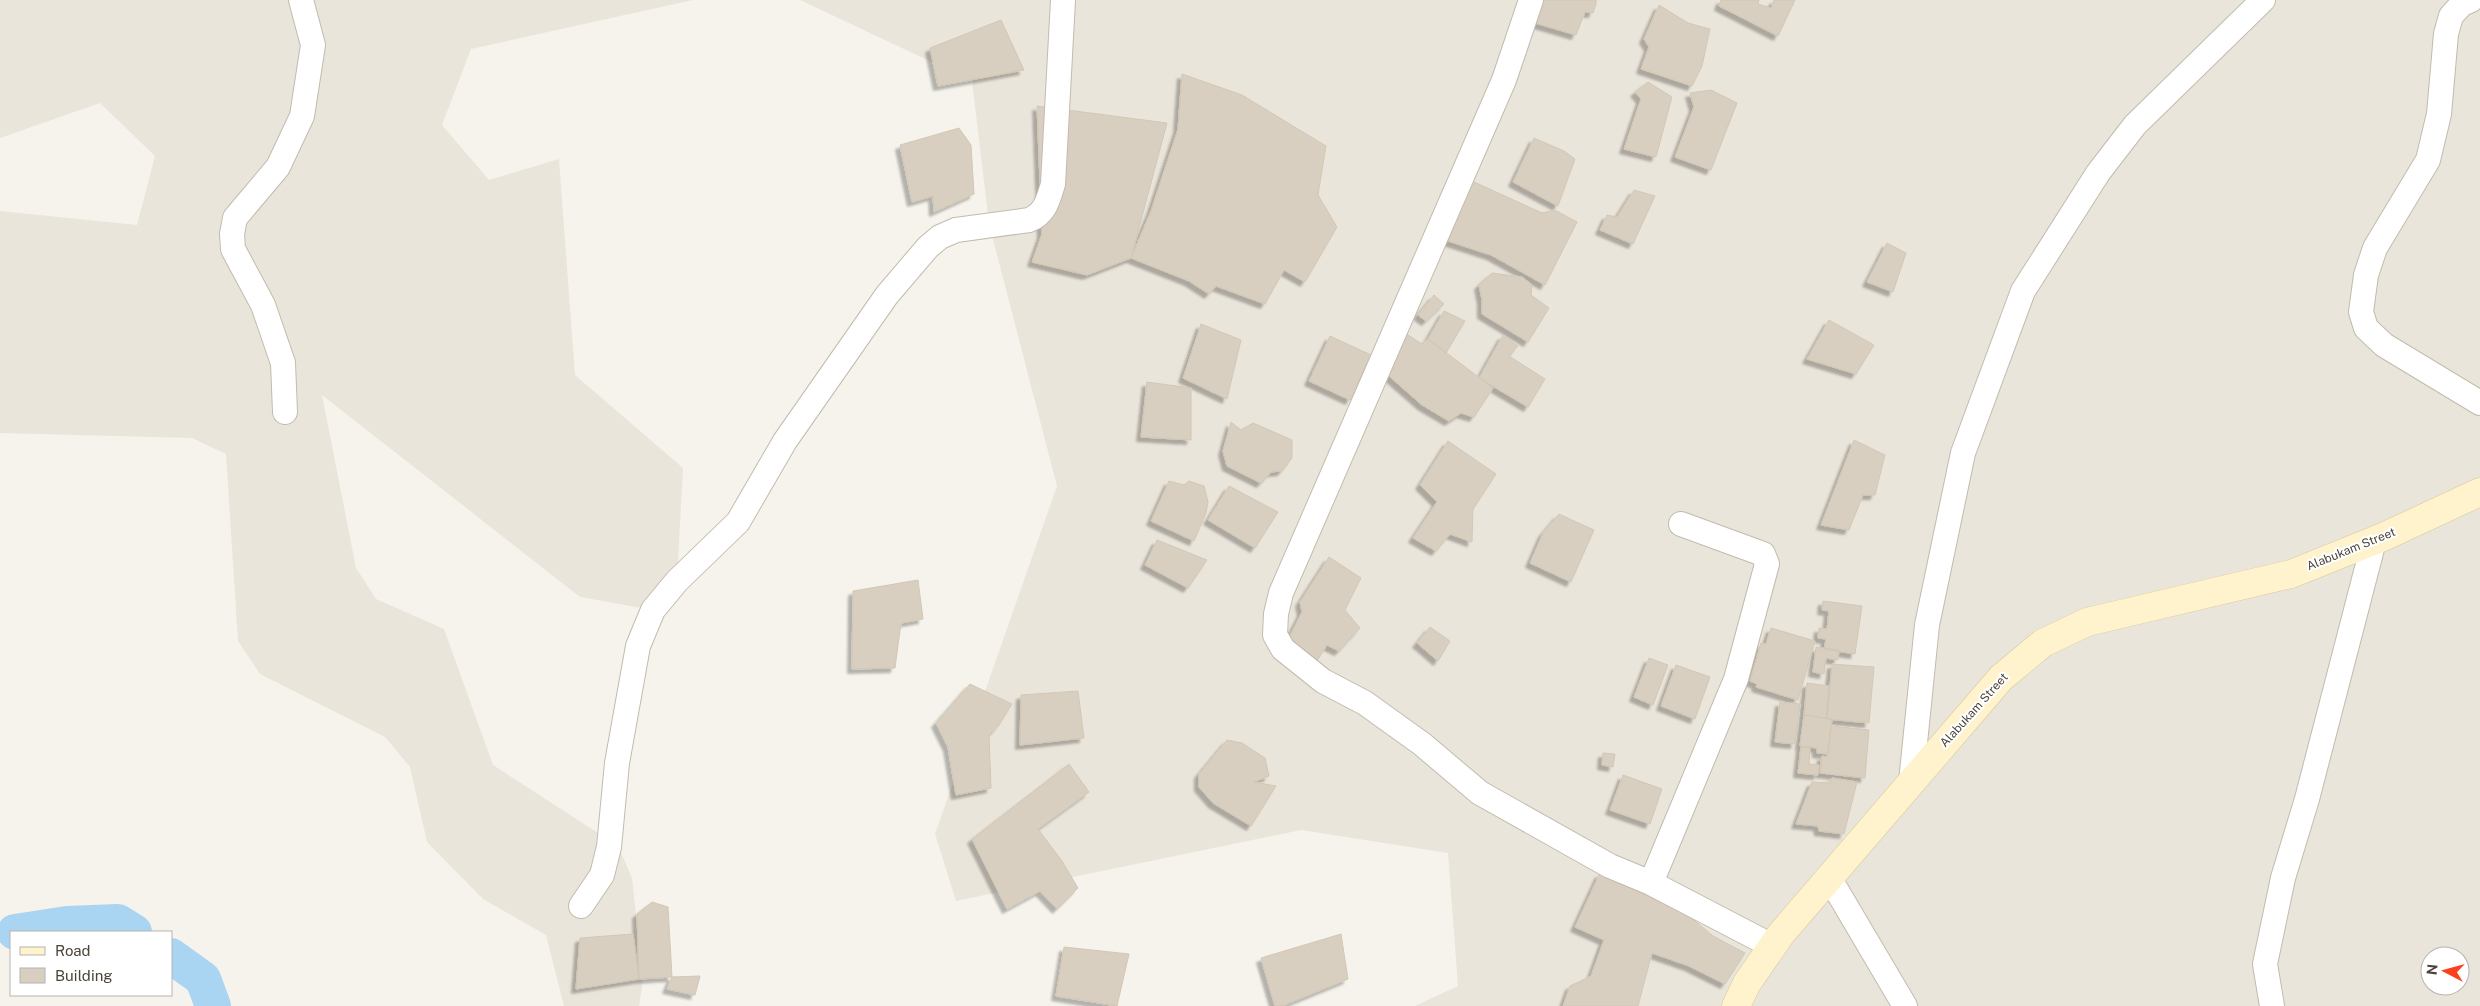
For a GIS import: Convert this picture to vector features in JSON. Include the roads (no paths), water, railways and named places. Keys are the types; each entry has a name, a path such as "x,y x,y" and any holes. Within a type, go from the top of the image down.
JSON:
{"street":[{"path":"285,412 282,363 263,305 233,249 232,234 235,218 278,167 302,116 313,44 301,0"},
{"path":"581,906 602,875 609,847 617,763 638,646 653,610 677,581 738,522 785,441 887,295 928,247 940,237 956,230 1029,220 1039,216 1048,202 1053,184 1063,0"},
{"path":"1531,0 1504,80 1281,593 1276,614 1275,635 1283,649 1309,670 1324,681 1365,703 1422,744 1480,793 1610,866 1651,883 1772,946"},
{"path":"1911,782 1927,626 1963,453 2023,290 2098,173 2135,125 2263,0"},
{"path":"2471,0 2462,4 2451,16 2446,34 2438,114 2428,160 2375,248 2366,275 2361,312 2366,328 2384,345 2480,403"},
{"name":"Alabukam Street","path":"1736,1006 1748,983 1772,946 2001,678 2043,643 2087,622 2291,574 2374,541 2480,492"},
{"path":"1651,883 1736,679 1767,564 1763,554 1681,524"},
{"path":"2272,1006 2265,964 2283,878 2307,799 2374,541"},
{"path":"1830,879 1905,1006"}],"waterway":[{"path":"22,931 67,924 118,922 132,931"},
{"path":"172,957 203,979 213,1006"}]}
